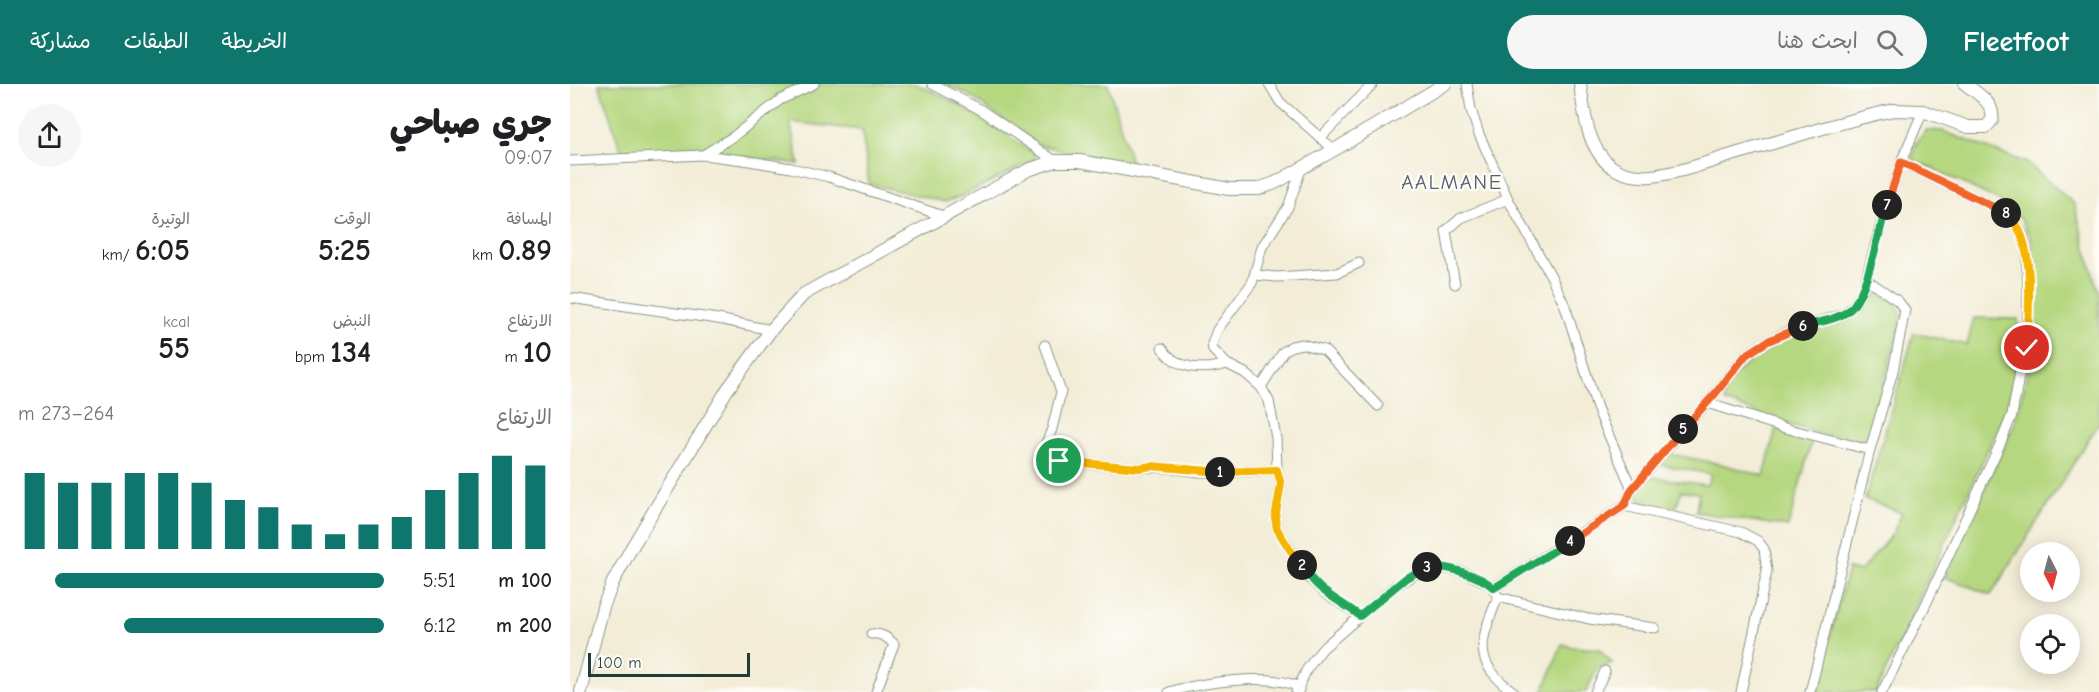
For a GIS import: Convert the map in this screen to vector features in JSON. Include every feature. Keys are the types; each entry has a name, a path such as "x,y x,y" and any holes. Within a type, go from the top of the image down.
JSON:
{"street":[{"path":"703,155 734,136 780,100 814,84"},
{"path":"932,84 981,110 1055,161"},
{"path":"1269,84 1280,102 1334,150"},
{"path":"1321,137 1372,84"},
{"path":"581,692 600,617 613,582 632,547 728,390 771,330 804,294 1037,166 1071,160 1240,190 1266,187 1334,150 1444,84"},
{"path":"1467,84 1471,110 1479,134 1508,199 1566,306 1596,408 1632,489"},
{"path":"1580,84 1587,126 1599,153 1612,167 1634,175 1658,175 1697,166 1885,111 1902,109 1923,111 1968,127 1986,128 1992,120 1992,110 1986,101 1965,84"},
{"path":"1515,692 1494,672 1483,656 1482,642 1496,593 1624,506 1632,489 1707,403 1738,363 1755,348 1791,330 1837,317 1851,310 1866,279 1901,162 1923,111"},
{"path":"570,161 703,155 791,168 829,177 943,216"},
{"path":"1882,692 1927,602 2001,442 2012,415 2021,366 2027,348 2026,249 2017,224 1998,208 1901,162"},
{"path":"1302,167 1288,207 1262,247 1255,275 1213,338 1213,350 1227,364 1245,373 1261,387 1272,412 1277,470 1281,484 1275,518 1277,529 1310,579 1326,594 1360,616"},
{"path":"1455,284 1446,231 1461,218 1508,199"},
{"path":"1255,275 1277,277 1336,273 1359,262"},
{"path":"1810,692 1870,450 1893,371 1905,310 1898,301 1866,279"},
{"path":"570,298 718,319 771,330"},
{"path":"1261,387 1283,352 1292,346 1302,344 1324,350 1378,406"},
{"path":"1045,345 1061,392 1052,429 1039,459 1139,468 1151,466 1200,472 1232,473 1277,470"},
{"path":"1162,348 1167,356 1180,364 1198,368 1213,368 1227,364"},
{"path":"1707,403 1785,428 1870,450"},
{"path":"1624,506 1742,531 1758,541 1764,549 1767,571 1741,692"},
{"path":"1169,692 1232,681 1270,680 1290,682 1298,690 1317,655 1400,582 1425,567 1464,572 1496,593 1589,618 1655,628"},
{"path":"871,634 878,633 887,637 894,644 876,692"},
{"path":"1598,691 1605,671"}],"green space":[{"path":"599,84 916,84 963,107 992,125 1035,154 1034,160 962,196 945,202 869,184 862,130 790,122 799,164 673,149 622,153"},
{"path":"945,84 1108,84 1131,162 1077,156 1039,145 967,94"},
{"path":"1926,130 1942,131 2027,163 2074,204 2099,295 2099,423 2024,542 2020,542 2020,549 1991,595 1945,577 2016,420 2033,349 2032,241 2021,219 2000,201 1912,159 1917,142"},
{"path":"1876,293 1896,304 1902,316 1871,430 1865,439 1850,440 1815,432 1725,402 1730,381 1749,362 1794,336 1844,322 1855,315 1867,298"},
{"path":"1974,318 2018,319 2020,349 2008,406 1876,692 1815,692 1848,569 1860,572 1893,533 1902,513 1865,499 1914,333 1967,345"},
{"path":"1776,428 1812,440 1788,527 1696,512 1699,493 1681,491 1676,508 1647,506 1637,496 1637,485 1645,476 1707,485 1711,474 1656,464 1665,453 1721,464 1764,476"},
{"path":"1562,644 1599,649 1612,663 1597,669 1586,692 1543,692"}],"district":[{"name":"AALMANE","path":"1452,182"}],"route":[{"path":"1059,461 1139,468 1151,466 1200,472 1232,473 1277,470 1281,484 1276,504 1277,529 1310,579 1326,594 1360,616 1394,587 1425,567 1464,572 1494,588 1624,506 1632,489 1746,355 1791,330 1837,317 1851,310 1863,290 1901,162 1998,208 2017,224 2023,235 2026,249 2027,348"}]}
